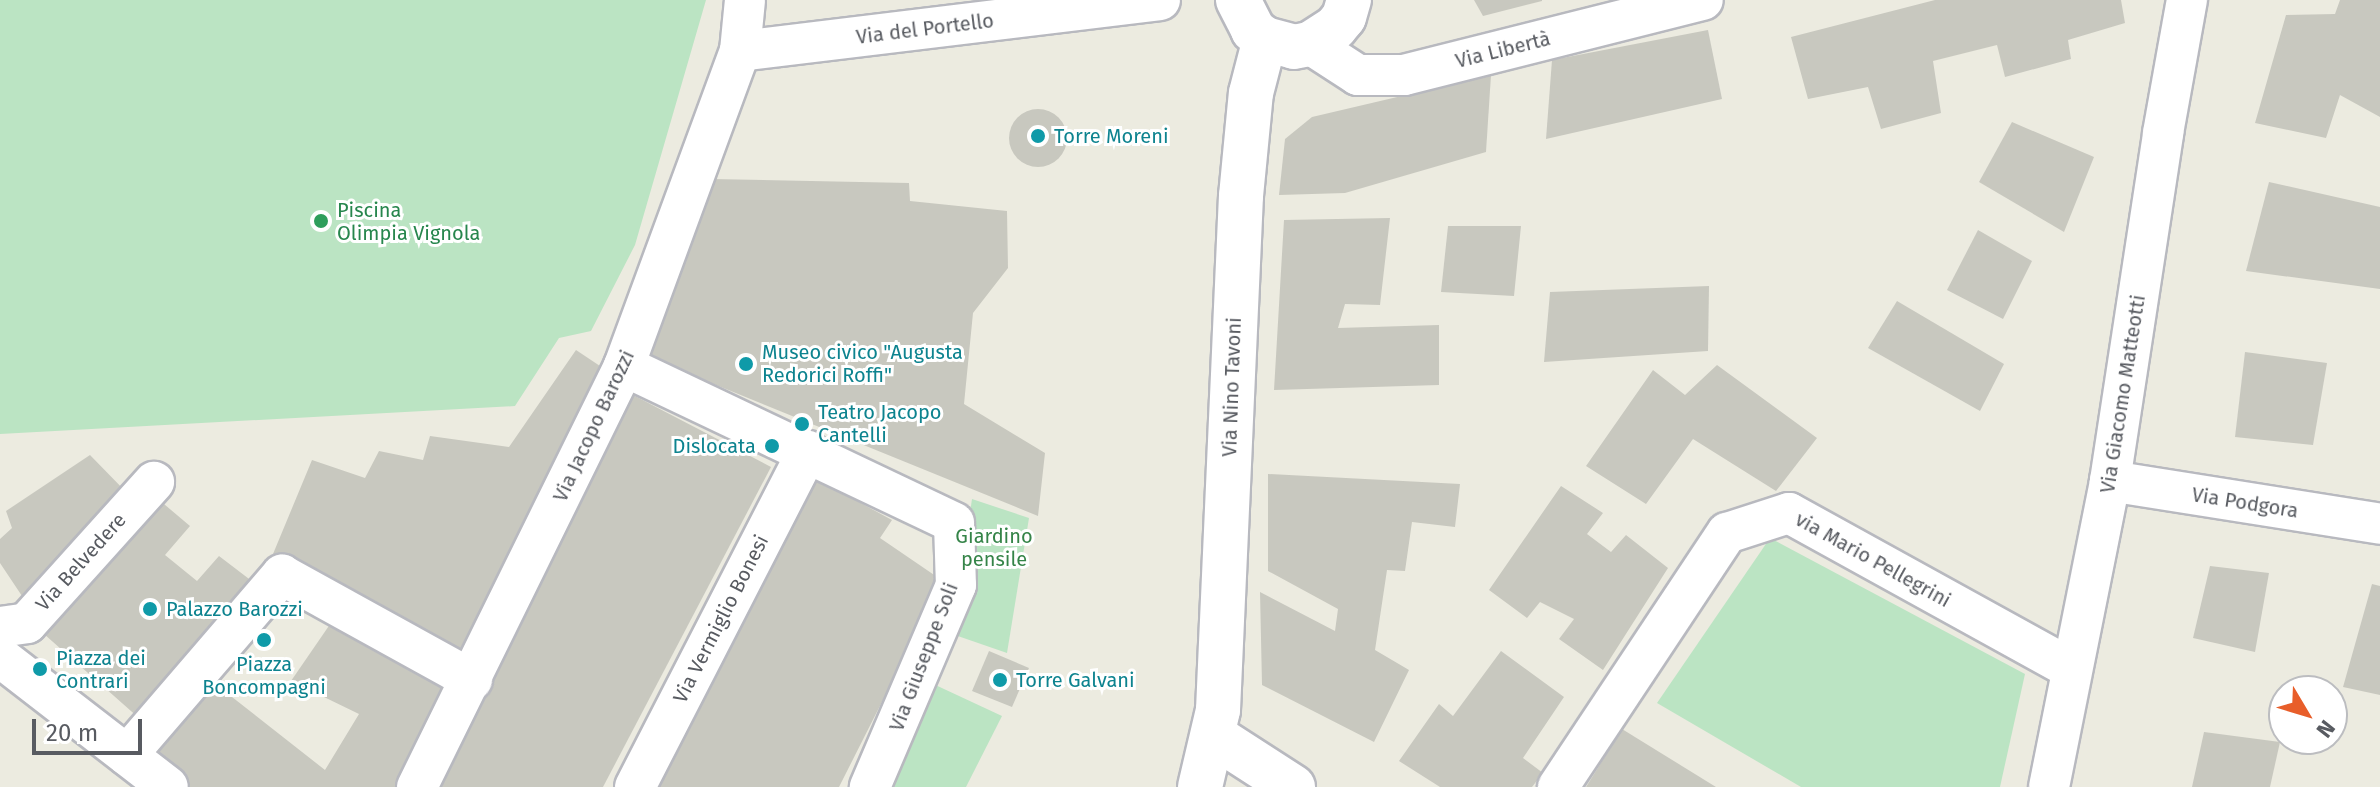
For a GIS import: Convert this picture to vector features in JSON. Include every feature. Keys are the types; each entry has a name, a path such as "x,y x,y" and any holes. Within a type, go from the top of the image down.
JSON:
{"main road":[{"path":"1238,0 1244,18 1265,39 1294,47 1310,44 1335,28 1349,0"},
{"name":"Via Nino Tavoni","path":"1200,787 1214,736 1219,694 1241,196 1251,93 1265,39"},
{"path":"1214,736 1293,787"}],"street":[{"path":"740,51 745,0"},
{"name":"Via del Portello","path":"740,51 1160,0"},
{"name":"Via Libertà","path":"1310,44 1358,75 1404,75 1703,0"},
{"name":"Via Giacomo Matteotti","path":"2049,787 2110,481 2163,133 2187,0"},
{"name":"Via Jacopo Barozzi","path":"417,787 624,366 740,51"},
{"path":"624,366 808,451"},
{"name":"Via Giuseppe Soli","path":"808,451 954,523 956,585 870,787"},
{"name":"Via Vermiglio Bonesi","path":"635,787 808,451"},
{"name":"Via Podgora","path":"2110,481 2380,524"},
{"name":"Via Belvedere","path":"0,627 27,623 154,482"},
{"name":"via Mario Pellegrini","path":"1558,787 1727,533 1789,513 2072,669"},
{"path":"127,755 282,575 472,680"},
{"path":"0,657 168,787"}],"green space":[{"name":"Piscina Olimpia Vignola","path":"0,0 706,0 635,245 591,331 559,338 515,406 0,434"},
{"name":"Giardino pensile","path":"972,499 1029,518 1007,653 952,634"},
{"path":"1770,538 2025,674 2000,787 1801,787 1657,703"},
{"path":"929,682 1002,716 966,787 878,787"}],"building":[{"path":"1474,0 1542,0 1542,1 1483,16"},
{"path":"1935,0 2121,0 2125,23 2068,40 2071,59 2005,77 1997,45 1933,61 1941,113 1881,129 1868,87 1808,99 1791,37"},
{"path":"2340,0 2380,0 2380,117 2340,95 2326,138 2255,123 2286,15 2335,14"},
{"path":"1708,30 1722,99 1546,139 1552,60"},
{"path":"1491,75 1486,152 1345,193 1279,195 1285,139 1312,117"},
{"name":"Torre Moreni","path":"1038,109 1049,111 1058,118 1065,127 1065,149 1058,158 1049,165 1038,167 1027,165 1018,158 1011,149 1009,138 1011,127 1018,118 1027,111"},
{"path":"2012,122 2094,157 2064,232 1979,182"},
{"path":"711,179 909,183 910,201 1007,211 1008,268 973,313 964,404 1045,453 1038,516 640,354"},
{"path":"2269,182 2380,207 2380,289 2246,271"},
{"path":"1390,218 1380,305 1345,304 1338,328 1439,325 1439,385 1274,390 1284,220"},
{"path":"1448,226 1521,226 1514,296 1441,292"},
{"path":"1978,230 2032,261 2003,319 1947,290"},
{"path":"1709,286 1708,351 1544,362 1550,292"},
{"path":"1897,301 2004,364 1980,411 1868,348"},
{"path":"576,350 609,372 472,655 273,554 312,460 365,478 379,451 423,460 430,436 509,447"},
{"path":"2245,352 2327,363 2313,445 2235,437"},
{"path":"1717,365 1817,438 1776,491 1693,439 1646,504 1586,466 1653,370 1685,395"},
{"path":"631,394 771,467 603,787 425,787"},
{"path":"90,455 129,495 28,605 0,563 0,539 12,528 6,511"},
{"path":"1268,474 1460,484 1455,527 1412,522 1405,571 1387,570 1375,650 1409,670 1374,742 1262,685 1260,592 1335,631 1338,609 1268,571"},
{"path":"809,475 892,520 880,538 943,581 839,787 652,787"},
{"path":"1561,486 1603,513 1587,534 1611,552 1626,535 1668,568 1603,670 1559,639 1574,619 1540,602 1527,618 1489,590"},
{"name":"Palazzo Barozzi","path":"158,499 190,526 165,555 197,581 219,556 257,585 140,719 44,634"},
{"path":"2210,566 2269,573 2255,652 2193,638"},
{"path":"2372,584 2380,586 2380,695 2348,688 2346,675"},
{"path":"335,617 456,686 398,787 188,787 152,754 209,679 325,770 359,714 291,681"},
{"name":"Torre Galvani","path":"989,651 1029,668 1012,707 972,691"},
{"path":"1501,651 1564,697 1523,758 1543,773 1532,787 1440,787 1399,761 1439,704 1453,716"},
{"path":"1622,729 1716,787 1586,787"},
{"path":"2204,732 2268,740 2268,755 2277,755 2270,787 2192,787"}],"place":[{"name":"Torre Moreni","path":"1038,136"},
{"name":"Piscina Olimpia Vignola","path":"321,221"},
{"name":"Museo civico \"Augusta Redorici Roffi\"","path":"746,364"},
{"name":"Teatro Jacopo Cantelli","path":"802,424"},
{"name":"Dislocata","path":"772,446"},
{"name":"Palazzo Barozzi","path":"150,609"},
{"name":"Piazza Boncompagni","path":"264,640"},
{"name":"Piazza dei Contrari","path":"40,669"},
{"name":"Torre Galvani","path":"1000,680"}]}
